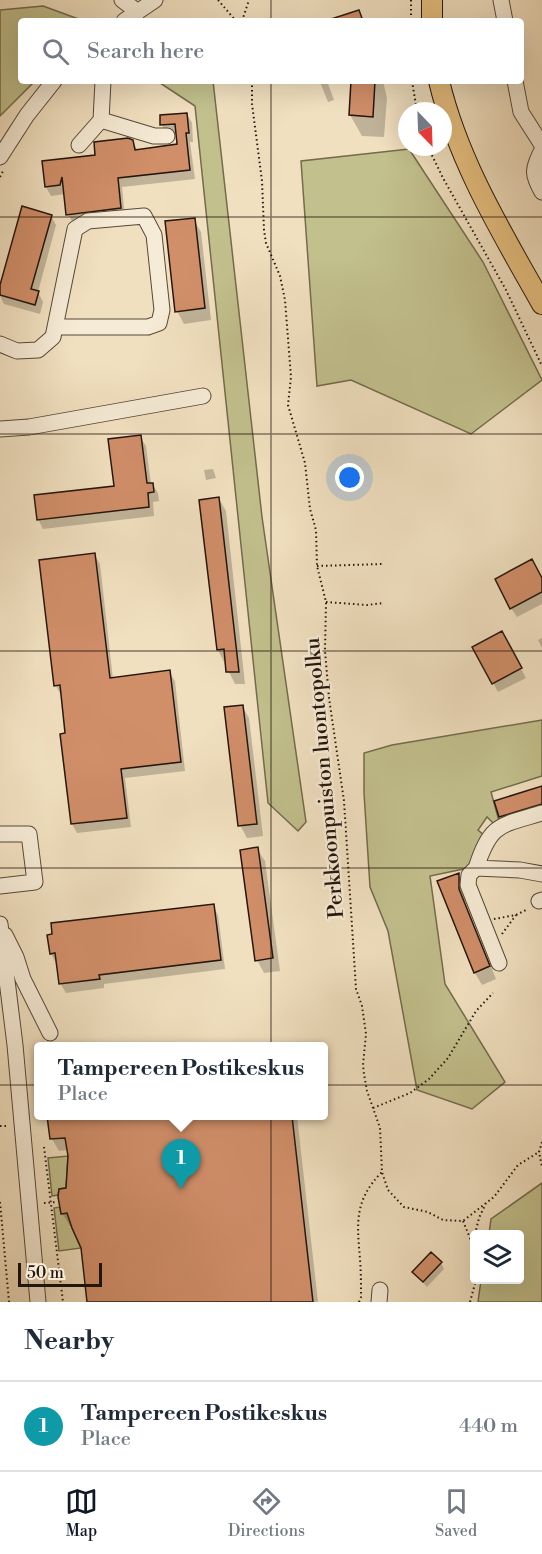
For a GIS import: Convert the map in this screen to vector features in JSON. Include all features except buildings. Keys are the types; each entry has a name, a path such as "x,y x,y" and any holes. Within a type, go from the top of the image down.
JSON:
{"main road":[{"path":"432,0 432,18"},
{"path":"440,84 463,152 486,201 542,304"}],"street":[{"path":"122,0 138,12"},
{"path":"129,18 155,0"},
{"path":"501,0 504,18"},
{"path":"0,157 27,115 52,84"},
{"path":"79,145 101,120 103,84"},
{"path":"516,84 521,112 542,145"},
{"path":"101,120 154,136 167,136"},
{"path":"542,150 534,166 533,174 542,192"},
{"path":"0,344 17,351 38,350 53,337 75,229 88,221 144,216 154,236 162,310 159,323 148,327 56,327"},
{"path":"0,429 28,427 203,396"},
{"path":"499,963 468,885 469,875 476,868 485,842 501,825 542,813"},
{"path":"0,834 29,834 35,882 0,886"},
{"path":"476,868 520,870 542,874"},
{"path":"0,924 16,957 31,976 54,1031"},
{"path":"0,924 38,1302"}],"path":[{"path":"218,0 233,18"},
{"path":"243,18 248,0"},
{"path":"411,0 411,18"},
{"name":"Perkkoonpuiston luontopolku","path":"252,84 252,104 262,181 264,230 266,243 280,276 285,300 291,377 288,405 305,463 310,509 316,530 317,566 326,602 325,651 329,698 344,801 356,989 362,1006 366,1034 363,1065 367,1091 380,1128 382,1172 388,1190 404,1207 428,1212 443,1220 464,1221"},
{"path":"412,84 416,102"},
{"path":"432,156 506,290 542,366"},
{"path":"317,566 383,564"},
{"path":"326,602 384,603"},
{"path":"482,921 516,915 537,903"},
{"path":"492,946 516,915"},
{"path":"373,1108 410,1093 429,1079 448,1058 476,1011 493,993"},
{"path":"542,1142 539,1152 542,1167"},
{"path":"44,1147 63,1302"},
{"path":"470,1233 464,1221 494,1197 518,1164 539,1152"},
{"path":"359,1302 361,1297 357,1235 358,1212 371,1183 382,1172"},
{"path":"0,1202 9,1302"},
{"path":"44,1203 57,1202"},
{"path":"477,1230 479,1218 487,1203"},
{"path":"470,1302 475,1284"},
{"path":"361,1297 365,1302"}],"shaded area":[{"path":"43,6 76,18 18,18 18,84 32,84 0,116 0,10"},
{"path":"162,84 213,84 262,517 306,822 298,831 268,803 195,106"},
{"path":"398,150 398,156 414,156 483,262 542,380 471,434 351,380 317,386 301,161"},
{"path":"542,720 542,776 491,792 499,821 493,823 487,817 478,830 485,836 468,868 430,876 445,984 505,1082 472,1109 417,1090 388,931 370,887 364,753 392,745"},
{"path":"68,1156 66,1188 59,1189 58,1195 52,1196 48,1158"},
{"path":"542,1183 542,1302 478,1302 480,1284 524,1284 524,1230 490,1230 491,1219"},
{"path":"60,1207 61,1214 68,1213 81,1248 59,1251 54,1208"}],"place":[{"name":"Tampereen Postikeskus","path":"181,1189"}]}
